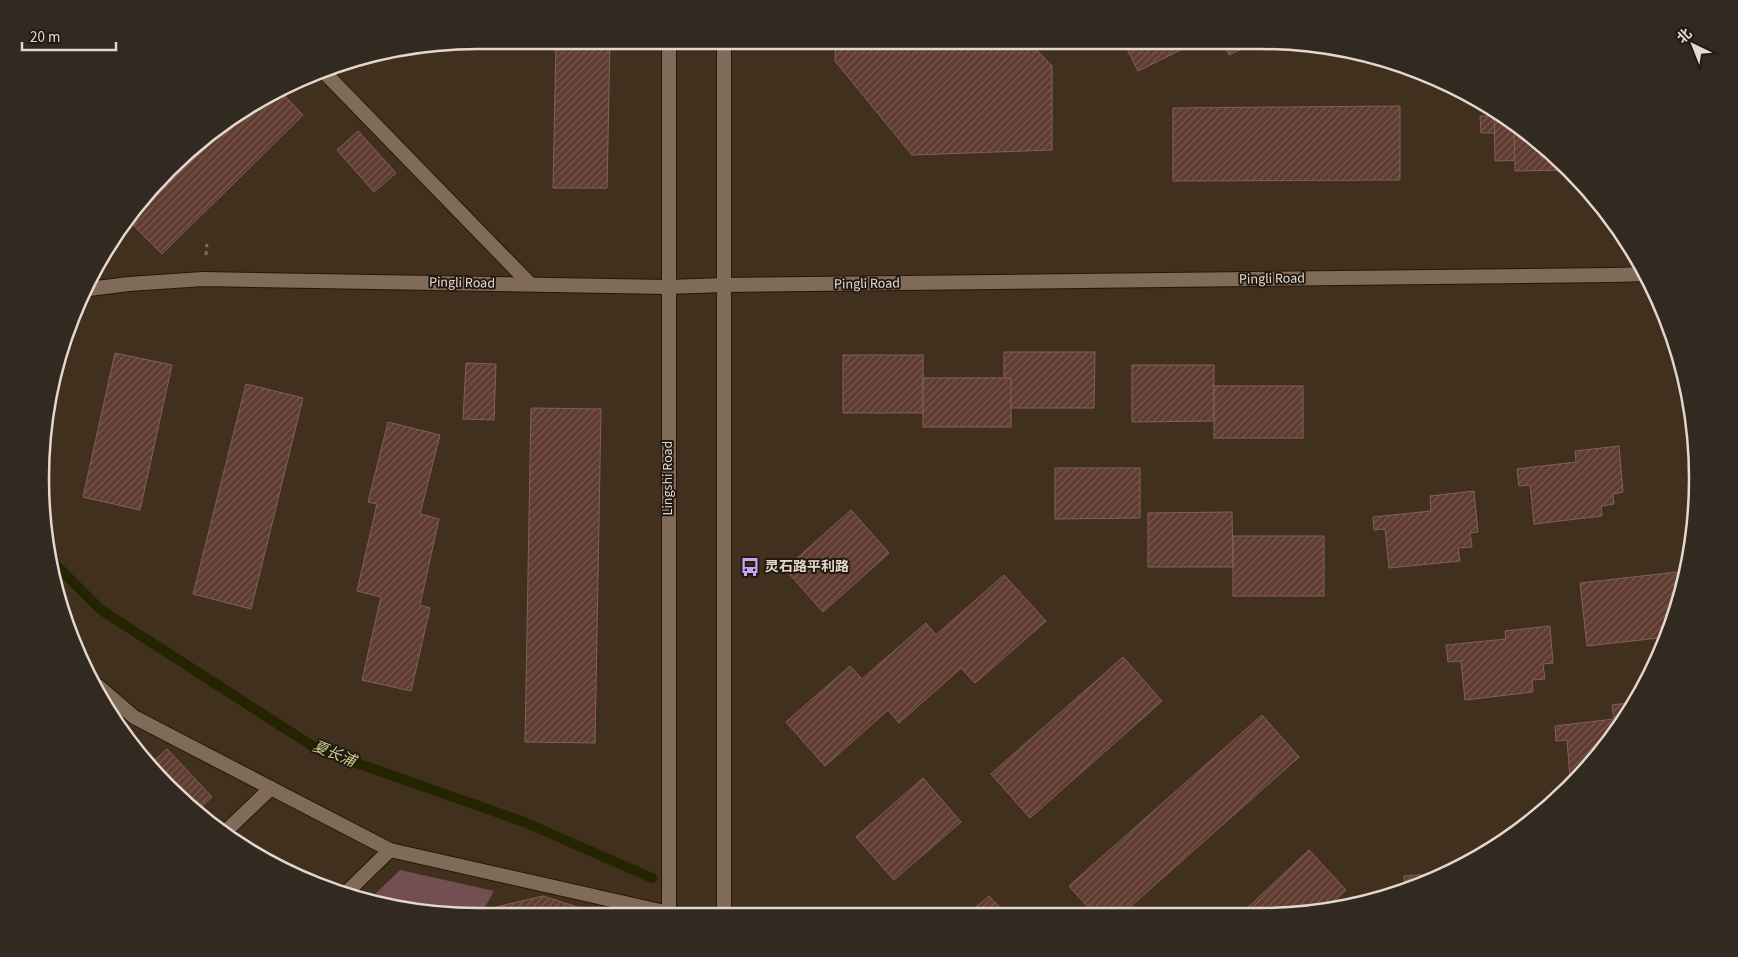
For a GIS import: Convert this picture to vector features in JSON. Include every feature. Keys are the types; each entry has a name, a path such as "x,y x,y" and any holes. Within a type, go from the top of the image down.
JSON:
{"street":[{"name":"Lingshi Road","path":"669,49 669,908"},
{"path":"724,49 724,908"},
{"path":"328,76 530,284"},
{"name":"Pingli Road","path":"93,289 203,279 724,286 1638,274"},
{"path":"111,701 129,722 271,788 390,850 643,908"},
{"path":"229,828 271,788"},
{"path":"351,889 390,850"}],"shaded area":[{"path":"400,870 494,891 484,908 422,905 374,895"}],"building":[{"path":"556,49 610,49 607,188 553,188"},
{"path":"836,49 1036,49 1052,66 1052,150 912,155 835,61"},
{"path":"1127,49 1183,49 1138,71"},
{"path":"1226,49 1241,49 1229,55"},
{"path":"284,95 303,115 162,254 132,224 138,217 155,195 195,155 240,121"},
{"path":"1400,106 1400,180 1173,181 1173,108"},
{"path":"1480,116 1490,116 1494,119 1495,133 1481,133"},
{"path":"1494,119 1547,159 1495,161"},
{"path":"358,131 396,173 374,192 337,150"},
{"path":"1514,133 1543,155 1558,170 1515,171"},
{"path":"213,141 149,203 195,155"},
{"path":"1004,352 1095,352 1094,408 1004,408"},
{"path":"115,353 172,365 140,510 83,497"},
{"path":"843,355 923,355 923,413 843,413"},
{"path":"466,363 496,364 494,420 463,419"},
{"path":"1132,365 1214,365 1214,421 1132,422"},
{"path":"923,378 1011,378 1011,427 923,427"},
{"path":"246,384 303,398 251,609 193,594"},
{"path":"1214,386 1303,386 1303,438 1214,438"},
{"path":"531,408 601,409 595,743 525,742"},
{"path":"388,422 440,435 420,514 439,519 420,605 430,608 411,691 362,680 381,597 357,591 377,504 368,502"},
{"path":"1619,446 1623,492 1613,494 1614,504 1601,506 1602,516 1534,524 1530,485 1519,486 1517,469 1576,462 1575,451"},
{"path":"1055,468 1140,468 1140,518 1055,519"},
{"path":"1474,491 1478,532 1470,533 1472,547 1458,548 1460,561 1389,568 1385,529 1374,530 1373,517 1431,511 1430,496"},
{"path":"851,510 889,553 823,612 785,569"},
{"path":"1232,512 1233,567 1148,567 1148,513"},
{"path":"1233,536 1324,536 1324,596 1233,596"},
{"path":"1679,572 1675,590 1659,638 1587,646 1580,583"},
{"path":"1004,575 1046,621 975,683 961,668 899,723 888,710 825,766 786,722 850,666 862,679 926,623 936,635"},
{"path":"1550,626 1553,663 1543,664 1545,679 1532,680 1533,692 1465,700 1461,661 1448,662 1446,645 1506,639 1505,631"},
{"path":"1123,657 1162,701 1030,818 991,774"},
{"path":"1626,703 1583,762 1570,775 1567,740 1556,741 1555,726 1614,719 1612,705"},
{"path":"1262,715 1299,757 1129,908 1089,908 1069,886"},
{"path":"167,749 212,797 201,807 154,761"},
{"path":"923,778 961,822 894,880 856,837"},
{"path":"1309,850 1346,890 1333,902 1316,905 1247,908"},
{"path":"1428,874 1404,883 1404,876"},
{"path":"543,896 580,908 496,908"},
{"path":"989,896 1000,908 975,908"}],"waterway":[{"name":"夏长浦","path":"58,567 101,610 317,749 524,822 652,878"}],"place":[{"name":"灵石路平利路","path":"750,567"}]}
